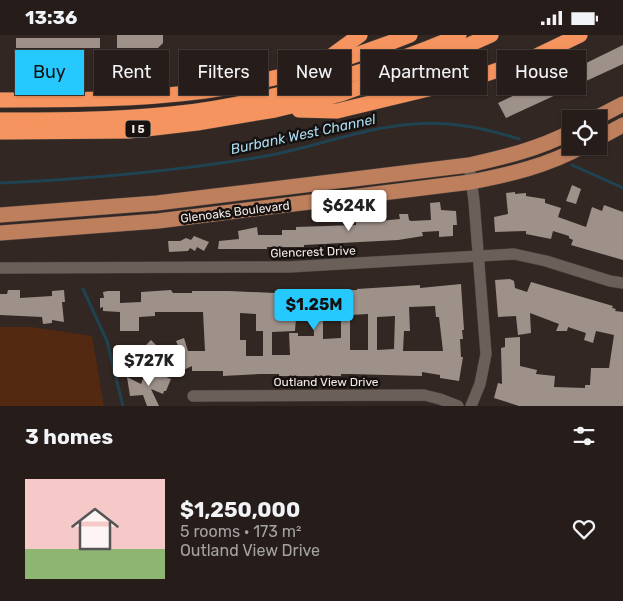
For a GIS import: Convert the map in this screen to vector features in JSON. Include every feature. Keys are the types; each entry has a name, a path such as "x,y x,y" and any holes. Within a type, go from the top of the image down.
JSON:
{"highway":[{"path":"340,50 360,35"},
{"path":"351,56 410,35"},
{"path":"0,112 150,108 215,100 273,89 327,75 369,62 440,35"},
{"path":"0,120 173,114 242,102 336,79 387,63 459,35"},
{"name":"I 5","path":"0,132 129,131 197,123 275,110 341,94 435,61 491,35"},
{"path":"275,110 337,111 474,79 528,60 580,35"},
{"path":"0,100 97,100 206,91 278,77"}],"main road":[{"path":"607,112 623,104"},
{"path":"607,134 623,125"},
{"name":"Glenoaks Boulevard","path":"0,215 156,203 469,165 541,147 562,136"},
{"name":"Glenoaks Boulevard","path":"0,233 168,220 471,182 517,173 541,166 564,155"}],"street":[{"path":"469,165 486,354 480,384 471,406"},
{"name":"Glencrest Drive","path":"0,268 289,267 514,254 623,283"},
{"name":"Outland View Drive","path":"193,395 424,395 458,406"}],"shaded area":[{"path":"0,327 32,327 92,336 104,406 0,406"}],"building":[{"path":"117,35 163,35 163,43 158,48 117,48"},
{"path":"16,38 100,38 100,48 16,48"},
{"path":"623,45 623,64 586,81 586,63"},
{"path":"515,95 556,95 506,118 498,103"},
{"path":"572,185 581,189 576,204 566,201"},
{"path":"515,192 515,194 526,193 526,196 545,199 545,203 561,208 558,217 586,227 592,207 602,211 604,205 623,212 623,260 571,245 573,240 569,236 553,231 551,239 526,234 526,231 495,232 494,217 508,214 506,193"},
{"path":"440,202 441,210 456,211 457,225 453,225 453,236 439,237 439,231 422,232 423,236 398,240 304,245 304,247 267,247 267,249 218,249 219,241 239,239 238,231 257,227 258,235 282,235 282,230 296,230 296,227 356,225 356,220 363,219 379,217 379,221 400,219 399,214 408,214 411,221 431,220 430,203"},
{"path":"194,236 209,242 204,251 197,247 195,251 190,248 188,251 169,252 168,241 180,241 186,238 191,240"},
{"path":"510,279 514,281 515,288 527,292 531,282 613,306 612,308 616,309 615,311 623,312 623,406 519,406 494,398 498,383 502,384 501,348 505,347 505,338 520,337 520,366 537,370 536,374 555,376 554,387 585,388 585,385 590,385 591,368 609,368 614,335 596,331 593,343 584,340 586,333 568,327 567,331 556,331 559,324 530,313 531,333 518,335 516,316 498,317 495,280"},
{"path":"461,284 464,330 462,330 463,339 460,339 461,357 463,357 459,381 440,378 440,375 422,372 422,376 341,374 341,376 279,376 279,374 260,374 223,376 223,371 192,371 192,366 171,376 161,353 178,346 176,341 184,338 188,351 205,351 203,312 155,312 155,316 139,317 139,331 120,331 120,312 103,311 103,307 100,308 100,298 104,298 103,292 108,291 120,291 120,303 141,302 141,292 171,290 173,293 229,291 275,293 275,291 298,291 295,331 272,332 272,355 290,355 289,333 298,333 298,336 314,336 313,291 420,285 420,288","holes":["435,306 436,317 439,317 443,351 403,351 404,331 410,331 409,307","341,311 341,338 323,339 323,312","240,313 256,314 256,331 263,331 263,356 246,356 246,340 240,340","368,314 368,350 350,350 350,315","395,316 394,349 377,350 377,317"]},
{"path":"8,290 20,290 20,298 52,296 52,291 64,290 65,302 62,302 64,322 52,320 52,323 43,324 42,317 0,315 0,294 7,294"},
{"path":"151,340 160,349 147,363 139,356 147,349 144,347"},
{"path":"147,369 171,379 163,394 151,389 159,406 147,406 143,395 130,396 127,377 141,384"}],"waterway":[{"name":"Burbank West Channel","path":"0,183 130,174 228,162 299,149 376,129 415,124 467,126 519,139"},
{"name":"Burbank West Channel","path":"572,165 623,188"},
{"path":"83,289 107,341 123,406"}]}
